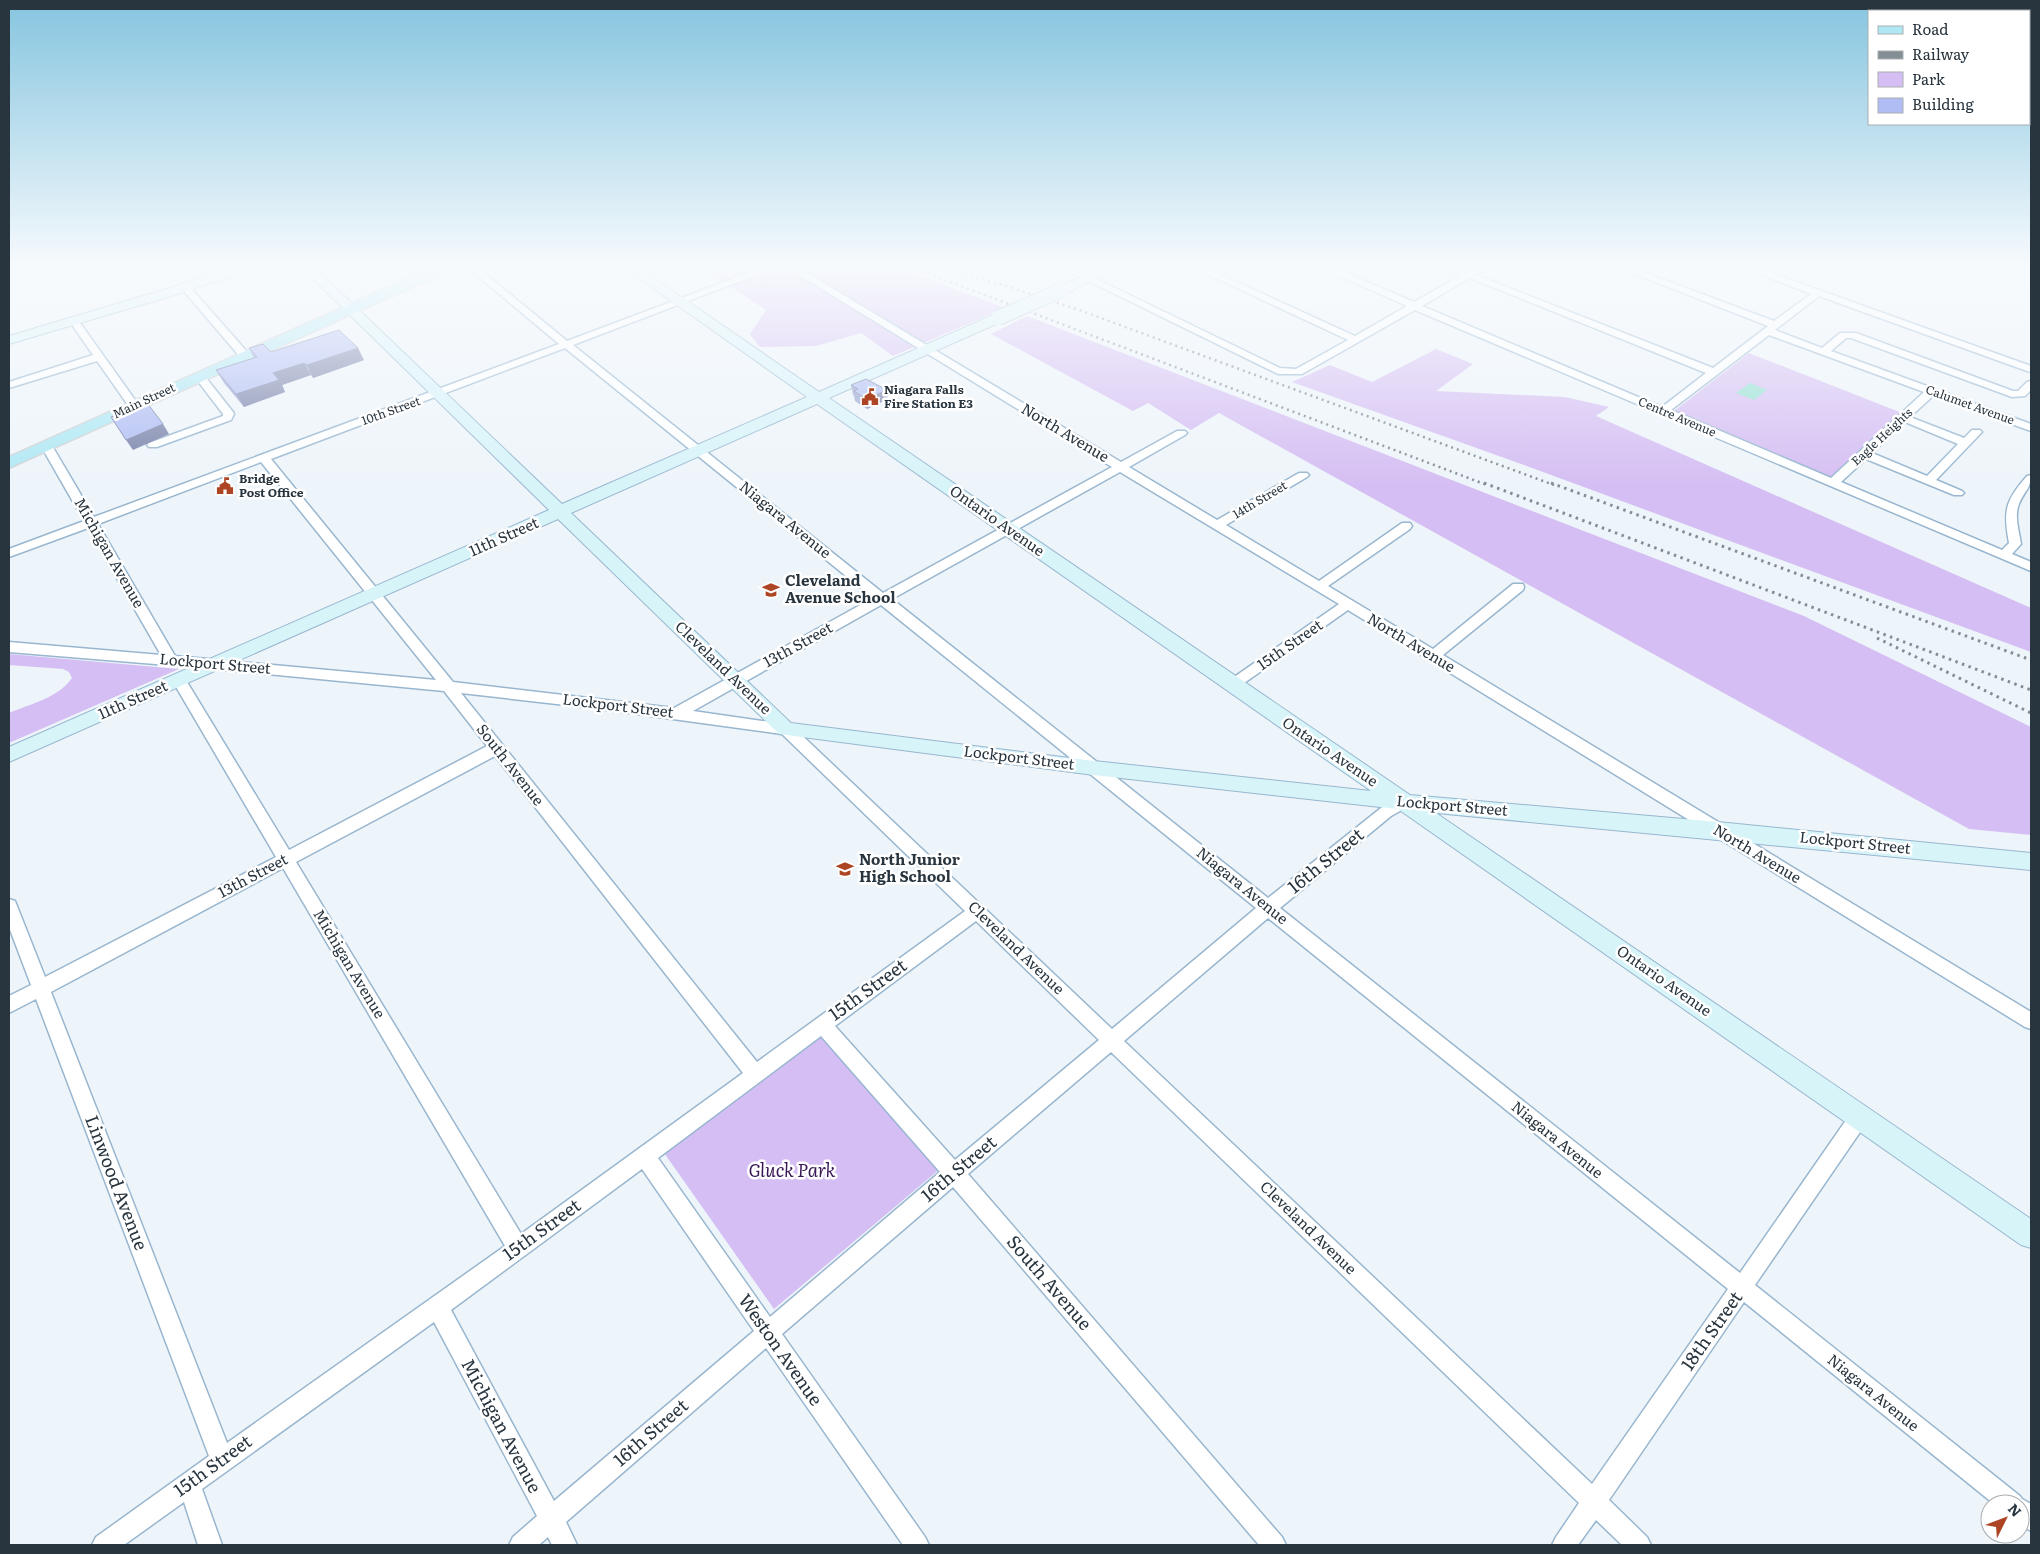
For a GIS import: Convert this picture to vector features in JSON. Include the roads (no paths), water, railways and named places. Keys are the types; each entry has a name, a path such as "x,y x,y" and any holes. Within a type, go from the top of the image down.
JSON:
{"main road":[{"name":"Main Street","path":"9,463 283,340"}],"street":[{"path":"87,340 134,406"},
{"path":"230,340 245,356"},
{"name":"Cleveland Avenue","path":"382,340 1639,1545"},
{"name":"Niagara Avenue","path":"559,340 2000,1494"},
{"name":"10th Street","path":"9,553 581,340"},
{"name":"Ontario Avenue","path":"732,340 2031,1235"},
{"name":"North Avenue","path":"910,340 1434,656 2031,1021"},
{"name":"11th Street","path":"9,755 950,340"},
{"path":"1213,340 1278,371 1298,372 1353,340"},
{"name":"Centre Avenue","path":"1495,340 2031,567"},
{"path":"1632,340 1714,372"},
{"path":"1663,411 1756,340"},
{"name":"Calumet Avenue","path":"1796,340 1823,352 2031,428"},
{"path":"1823,352 1838,340"},
{"path":"1864,340 2012,394 2021,394 2031,384"},
{"path":"1948,340 2031,369"},
{"path":"9,385 98,357"},
{"path":"153,445 227,418 229,414 199,376"},
{"name":"Eagle Heights","path":"1833,483 1932,391"},
{"path":"1903,418 1966,442"},
{"path":"1928,481 1976,432"},
{"name":"13th Street","path":"677,713 735,679 1181,433"},
{"name":"Michigan Avenue","path":"47,446 171,660"},
{"path":"1864,454 1958,493"},
{"name":"South Avenue","path":"263,457 375,594 755,1074"},
{"name":"14th Street","path":"1217,525 1303,474"},
{"path":"2004,556 2015,544 2010,513 2018,494 2031,478"},
{"path":"1319,587 1406,526"},
{"path":"1434,656 1518,587"},
{"name":"15th Street","path":"1232,685 1347,605"},
{"name":"Lockport Street","path":"9,647 218,663 447,686 677,713 786,729 1094,768 1404,802 1718,830 2031,861"},
{"name":"Michigan Avenue","path":"179,680 518,1249"},
{"name":"13th Street","path":"9,1005 496,748"},
{"name":"16th Street","path":"521,1545 1111,1040 1386,812 1404,802"},
{"name":"Linwood Avenue","path":"9,906 222,1460"},
{"name":"15th Street","path":"104,1545 518,1249 977,911"},
{"name":"South Avenue","path":"822,1024 954,1173 1274,1545"},
{"name":"18th Street","path":"1564,1545 1860,1116"},
{"name":"Weston Avenue","path":"644,1155 917,1545"},
{"name":"Michigan Avenue","path":"437,1306 565,1545"},
{"path":"189,1484 210,1545"}],"railway":[{"path":"1103,340 1487,485"},
{"path":"1159,340 1554,485"},
{"path":"1484,483 2031,690"},
{"path":"1551,483 2031,660"},
{"path":"1877,638 2031,713"}],"place":[{"name":"Niagara Falls Fire Station E3","path":"870,397"},
{"name":"Bridge Post Office","path":"225,486"},
{"name":"Cleveland Avenue School","path":"771,590"},
{"name":"North Junior High School","path":"845,869"}],"park label":[{"name":"Gluck Park","path":"792,1171"}]}
